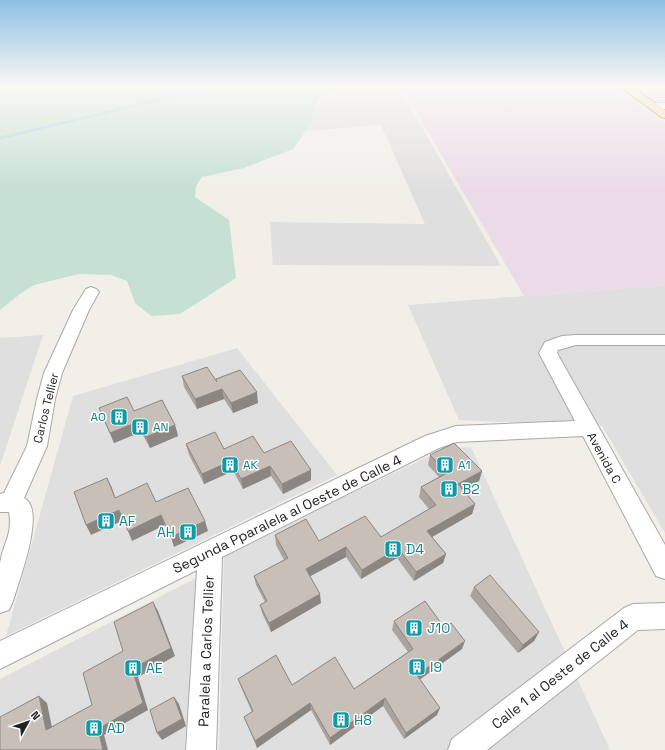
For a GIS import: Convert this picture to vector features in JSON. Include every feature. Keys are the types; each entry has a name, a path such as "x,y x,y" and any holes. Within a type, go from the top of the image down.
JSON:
{"street":[{"name":"Carlos Tellier","path":"0,600 21,535 22,521 19,506 5,502 25,473 37,446 46,399 53,373 81,310 91,292"},
{"name":"Avenida C","path":"665,340 576,340 562,342 551,346 548,353 665,568"},
{"name":"Segunda Pparalela al Oeste de Calle 4","path":"0,654 438,440 456,434 588,428"},
{"name":"Paralela a Carlos Tellier","path":"201,750 210,552"},
{"name":"Calle 1 al Oeste de Calle 4","path":"463,750 633,617 665,616"}],"shaded area":[{"path":"312,121 418,121 501,266 273,265 270,222 425,224 381,125 307,131"},
{"path":"422,121 665,122 665,285 524,296"},
{"path":"665,285 665,533 602,426 459,420 408,305"},
{"path":"43,335 0,466 0,338"},
{"path":"237,348 337,475 6,636 73,396"},
{"path":"471,447 610,750 219,750 224,555 446,448"},
{"path":"198,577 185,750 0,750 0,679"}],"green space":[{"path":"0,121 312,121 293,149 244,168 202,177 196,186 195,197 229,220 236,278 180,314 151,316 135,303 127,281 111,275 79,274 34,285 0,310"}],"building":[{"path":"207,367 217,382 216,379 240,370 257,392 231,403 222,389 195,399 182,376"},
{"path":"127,397 134,411 162,400 175,425 146,437 138,422 110,433 99,408"},
{"path":"215,432 224,449 253,436 264,453 291,441 311,470 282,484 270,466 241,479 231,461 202,474 186,444"},
{"path":"454,443 482,471 458,484 475,504 427,531 446,554 416,572 398,548 362,570 346,547 306,569 320,594 269,623 260,605 267,601 254,576 288,558 275,535 306,519 319,541 365,516 381,537 436,505 421,487 447,473 430,455"},
{"path":"107,478 115,498 147,483 156,502 188,488 205,521 171,537 161,515 128,531 119,510 86,525 74,492"},
{"path":"490,575 539,632 523,645 474,587"},
{"path":"425,601 444,627 451,623 465,641 417,675 440,708 406,733 385,698 330,738 310,703 255,741 244,717 253,711 238,679 276,655 292,685 335,657 354,689 413,649 394,621"},
{"path":"153,602 171,648 132,669 143,703 98,729 103,750 0,750 0,717 39,696 46,730 92,705 83,673 123,651 114,622"},
{"path":"174,697 182,719 157,733 150,710"}],"waterway":[{"path":"0,138 71,121"}],"place":[{"name":"AO","path":"119,417"},
{"name":"AN","path":"140,427"},
{"name":"AK","path":"230,465"},
{"name":"A1","path":"445,465"},
{"name":"B2","path":"449,489"},
{"name":"AF","path":"106,521"},
{"name":"AH","path":"188,532"},
{"name":"D4","path":"393,549"},
{"name":"J10","path":"414,628"},
{"name":"I9","path":"417,667"},
{"name":"AE","path":"133,668"},
{"name":"H8","path":"341,720"},
{"name":"AD","path":"94,728"}]}
